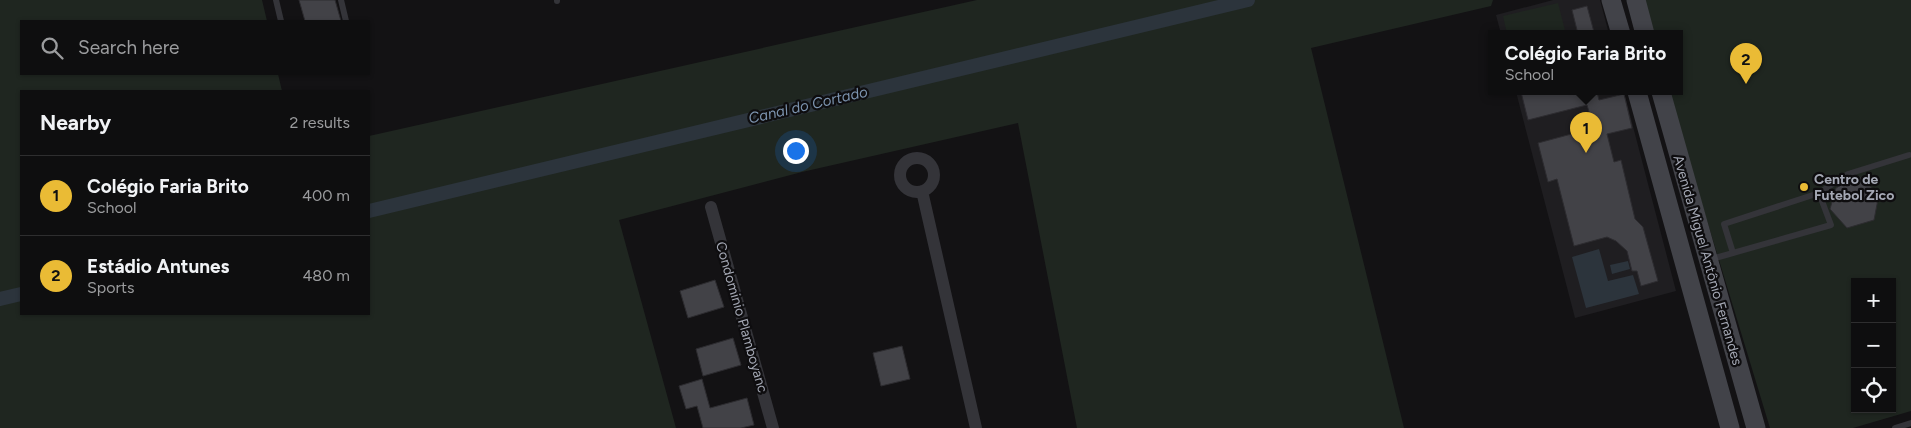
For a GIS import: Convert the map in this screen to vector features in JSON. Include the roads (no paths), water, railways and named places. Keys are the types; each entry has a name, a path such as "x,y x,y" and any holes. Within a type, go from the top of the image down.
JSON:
{"street":[{"path":"1611,0 1620,30"},
{"path":"1636,0 1644,30"},
{"name":"Avenida Miguel Antônio Fernandes","path":"1638,95 1730,428"},
{"name":"Avenida Miguel Antônio Fernandes","path":"1662,95 1756,428"},
{"path":"922,191 976,428"},
{"name":"Condominio Plamboyanc","path":"711,207 774,428"},
{"path":"1686,266 1708,259"}],"lane":[{"path":"276,0 281,20"},
{"path":"341,0 346,20"},
{"path":"1733,252 1724,224 1819,193 1848,174 1909,155"},
{"path":"1708,259 1830,225 1819,193"},
{"path":"1895,428 1911,423"}],"waterway":[{"name":"Canal do Cortado","path":"370,211 1248,0"},
{"name":"Canal do Cortado","path":"0,299 20,294"}],"place":[{"name":"Estádio Antunes","path":"1746,84"},
{"name":"Colégio Faria Brito","path":"1586,153"},
{"name":"Centro de Futebol Zico","path":"1804,187"}]}
